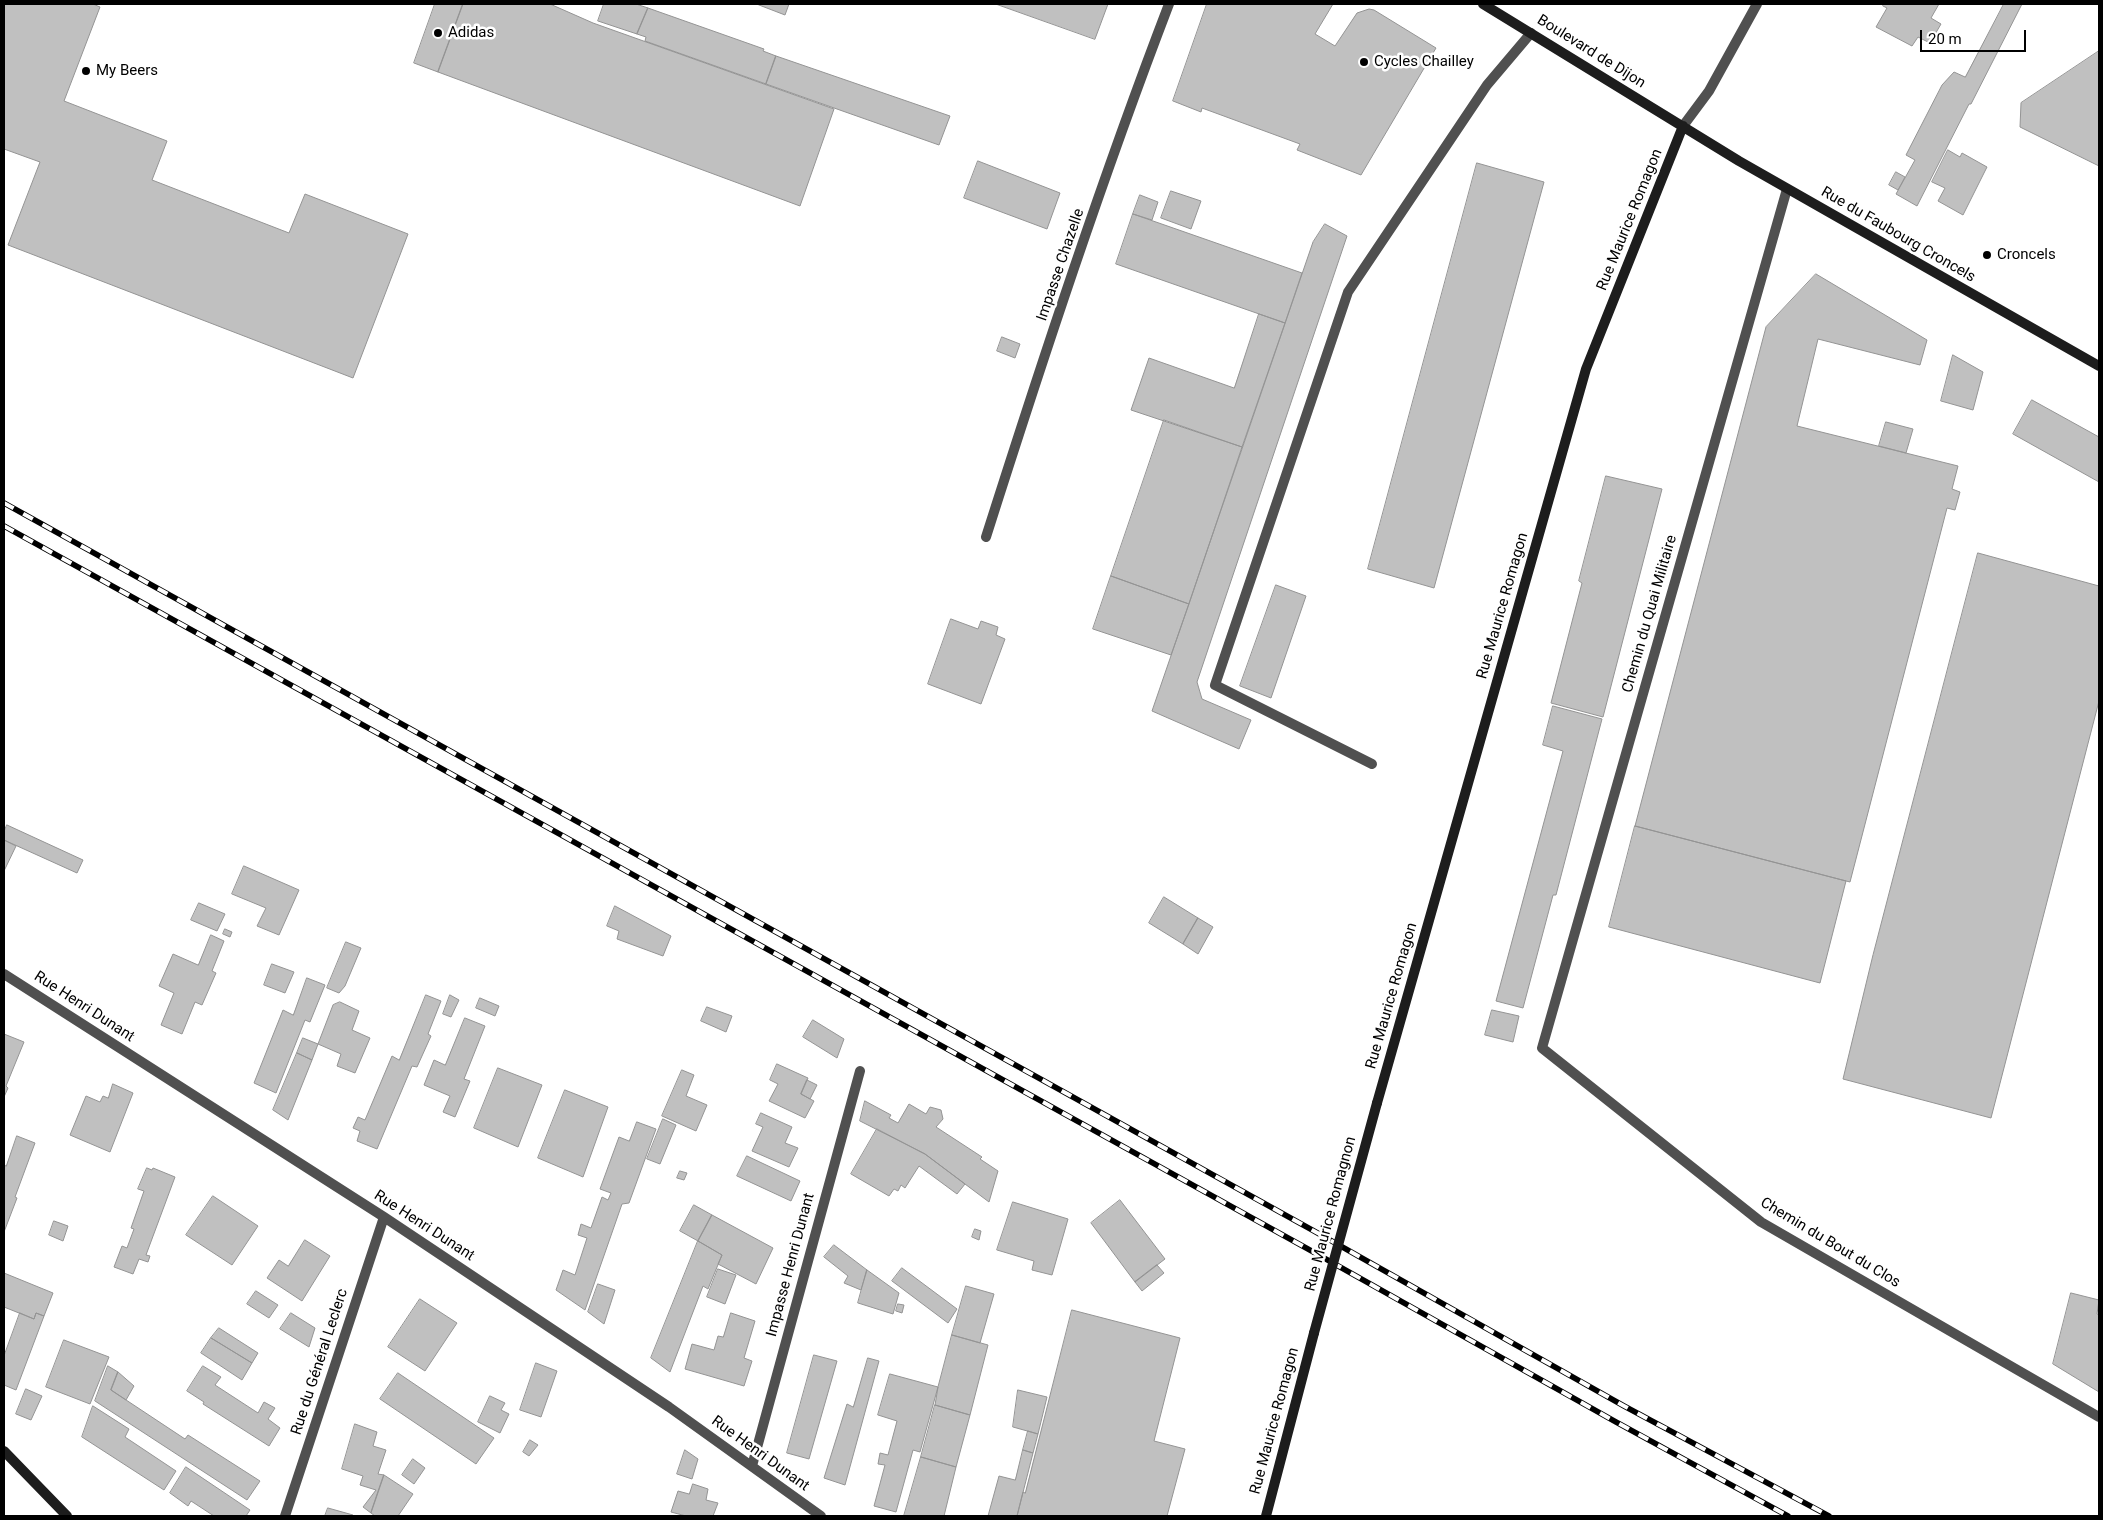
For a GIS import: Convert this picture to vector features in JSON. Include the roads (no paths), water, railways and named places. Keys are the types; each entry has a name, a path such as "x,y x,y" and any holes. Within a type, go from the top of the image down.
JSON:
{"street":[{"name":"Impasse Chazelle","path":"986,537 1031,398 1130,110 1169,4"},
{"name":"Boulevard de Dijon","path":"1483,4 1683,126"},
{"path":"1683,126 1709,91 1757,4"},
{"path":"1372,764 1215,685 1348,292 1487,85 1531,33"},
{"name":"Rue du Faubourg Croncels","path":"1683,126 1787,189 2099,366"},
{"name":"Rue Maurice Romagon","path":"1377,1103 1586,369 1683,126"},
{"name":"Chemin du Quai Militaire","path":"1542,1048 1787,189"},
{"name":"Rue Henri Dunant","path":"4,974 384,1217 670,1407 821,1516"},
{"name":"Chemin du Bout du Clos","path":"1542,1048 1761,1222 2099,1417"},
{"name":"Impasse Henri Dunant","path":"752,1466 860,1071"},
{"name":"Rue Maurice Romagnon","path":"1314,1333 1377,1103"},
{"name":"Rue du Général Leclerc","path":"285,1516 384,1217"},
{"name":"Rue Maurice Romagon","path":"1266,1516 1314,1333"},
{"path":"4,1451 67,1516"}],"railway":[{"path":"4,503 1314,1231 1624,1406 1829,1516"},
{"path":"4,526 1788,1516"}],"place":[{"name":"Adidas","path":"438,33"},
{"name":"Cycles Chailley","path":"1364,62"},
{"name":"My Beers","path":"86,71"},
{"name":"Croncels","path":"1987,255"}]}
